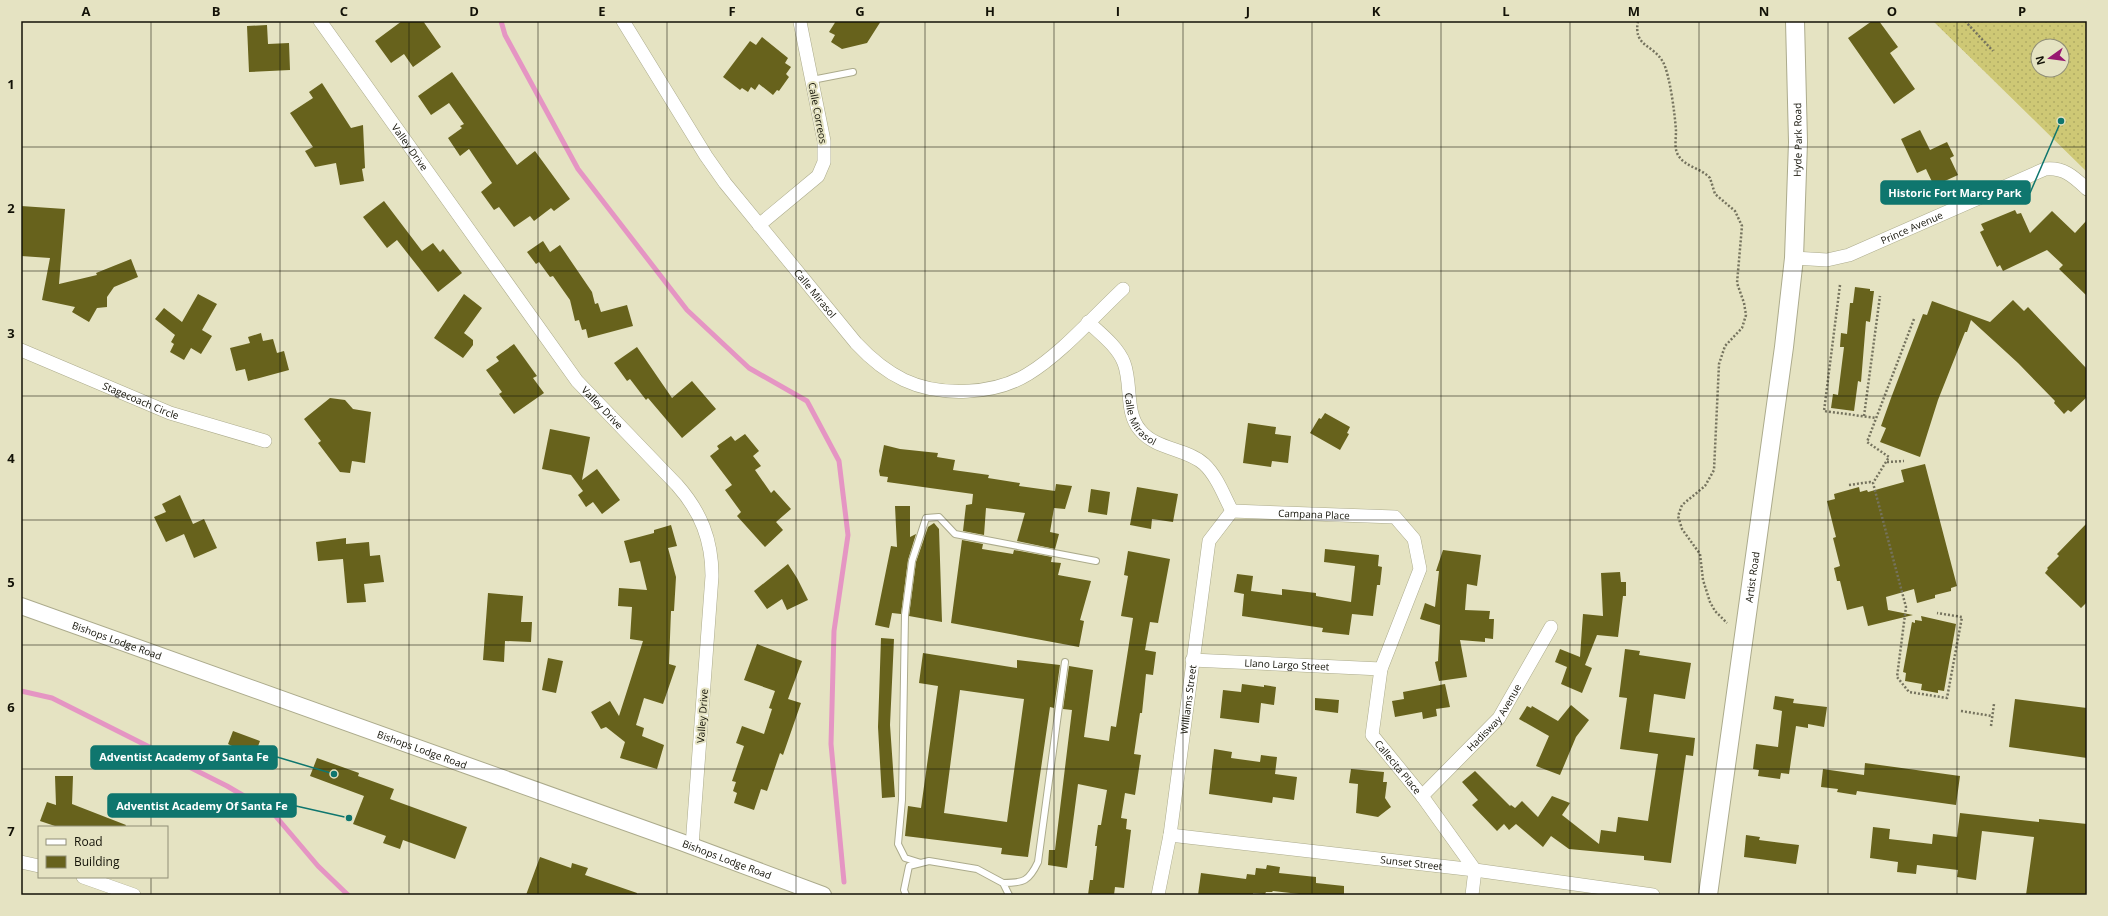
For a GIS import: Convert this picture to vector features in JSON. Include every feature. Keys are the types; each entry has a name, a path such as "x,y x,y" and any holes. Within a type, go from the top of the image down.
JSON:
{"main road":[{"name":"Hyde Park Road","path":"1794,258 1798,142 1795,21"},
{"name":"Artist Road","path":"1708,895 1784,347 1794,258"}],"street":[{"name":"Valley Drive","path":"320,21 577,381 677,485 692,503 704,526 711,551 712,576 692,846"},
{"name":"Calle Mirasol","path":"624,21 706,156 759,225 867,355 891,373 919,385 948,390 964,391 996,387 1012,382 1040,366 1123,289"},
{"name":"Calle Correos","path":"759,225 818,176 822,169 825,148 800,22"},
{"name":"Prince Avenue","path":"1794,258 1827,260 1849,255 2029,174 2045,169 2063,170 2071,174 2087,189"},
{"name":"Calle Mirasol","path":"1088,322 1107,340 1124,361 1127,371 1132,409 1139,429 1147,438 1156,443 1196,459 1204,464 1216,481 1232,511"},
{"name":"Stagecoach Circle","path":"21,350 170,413 265,441"},
{"name":"Campana Place","path":"1232,511 1395,517"},
{"name":"Williams Street","path":"1158,895 1170,835 1192,660 1209,541 1232,511"},
{"name":"Callecita Place","path":"1395,517 1414,539 1420,569 1381,669 1372,735 1422,796 1475,870"},
{"name":"Bishops Lodge Road","path":"21,606 692,846 823,895"},
{"name":"Hadisway Avenue","path":"1422,796 1499,718 1551,627"},
{"name":"Llano Largo Street","path":"1192,660 1381,669"},
{"name":"Sunset Street","path":"1170,835 1475,870 1653,895"},
{"path":"21,862 38,866"},
{"path":"1472,895 1475,870"},
{"path":"86,878 134,895"}],"lane":[{"path":"812,80 853,72"},
{"path":"921,863 905,858 898,844 902,800 905,615 912,561 926,518 939,517 954,534 1096,561"},
{"path":"906,895 904,890 909,866 929,861 977,870 1004,883 1020,883 1031,875 1038,862 1065,662"},
{"path":"1004,883 1009,895"}],"path":[{"path":"1638,21 1637,29 1639,39 1660,57 1665,67 1675,125 1678,155 1685,163 1710,178 1715,194 1735,212 1742,226 1737,283 1744,303 1746,315 1742,328 1725,346 1719,364 1714,470 1705,486 1682,505 1678,516 1682,529 1700,554 1703,580 1710,602 1715,611 1727,623"},
{"path":"1965,21 1993,51"},
{"path":"1840,285 1824,410 1876,418"},
{"path":"1864,416 1880,296"},
{"path":"1914,319 1867,442 1889,457 1873,483 1906,607 1897,677 1909,692 1948,698 1962,617 1937,613"},
{"path":"1886,462 1904,461"},
{"path":"1850,485 1870,482 1873,483"},
{"path":"1991,726 1994,704"},
{"path":"1961,711 1992,716"}],"shaded area":[{"path":"1933,21 2087,21 2087,172"}],"building":[{"path":"402,21 423,21 441,47 413,67 404,54 391,63 375,41"},
{"path":"836,21 881,21 867,43 842,49 831,42 835,35 829,32"},
{"path":"1872,21 1879,21 1898,47 1890,53 1915,89 1894,104 1848,38"},
{"path":"267,25 268,44 289,43 290,70 249,72 247,26"},
{"path":"762,37 788,58 785,63 791,67 786,74 789,77 779,91 777,90 773,95 759,84 755,90 751,87 748,92 742,88 740,90 723,77 750,41 756,45"},
{"path":"452,72 517,165 535,151 570,199 554,211 551,208 534,221 530,216 514,227 499,207 494,210 481,192 492,183 469,149 460,156 448,138 462,128 460,126 464,124 449,103 431,115 418,96"},
{"path":"322,83 351,128 363,125 365,168 362,169 364,181 340,185 336,163 315,167 305,151 313,147 290,113 313,98 309,92"},
{"path":"1920,130 1930,150 1947,142 1954,156 1950,158 1958,175 1934,186 1926,169 1917,173 1901,139"},
{"path":"384,201 422,251 433,243 440,252 443,249 462,273 438,292 397,240 387,248 363,217"},
{"path":"21,206 65,209 59,284 97,275 96,273 131,259 138,277 114,287 107,297 107,307 97,308 89,322 72,312 75,307 42,300 50,258 21,256"},
{"path":"2015,210 2017,214 2021,213 2030,233 2052,211 2075,233 2087,220 2087,296 2059,269 2063,265 2047,250 2003,271 2000,265 1997,267 1980,232 1984,230 1981,224"},
{"path":"543,241 550,252 560,245 592,292 595,304 598,303 601,312 627,305 633,326 588,338 586,329 582,330 579,320 575,321 570,300 553,276 550,277 539,262 536,264 527,252"},
{"path":"1855,287 1874,291 1870,322 1866,321 1861,382 1858,381 1854,411 1831,408 1833,394 1838,395 1844,347 1840,347 1841,333 1847,334 1850,303 1853,303"},
{"path":"198,294 217,304 202,330 212,336 201,354 191,348 184,360 170,352 174,344 171,342 175,335 155,319 164,308 182,322"},
{"path":"464,294 482,308 464,333 473,340 473,345 463,358 434,338"},
{"path":"2013,300 2024,311 2028,307 2087,369 2087,397 2071,412 2068,410 2064,414 2054,403 2055,401 2018,363 1971,320 1938,400 1920,457 1880,442 1886,428 1881,426 1891,398 1923,314 1927,315 1932,301 1990,322"},
{"path":"261,333 263,341 273,339 277,353 284,351 289,370 248,381 245,369 236,371 230,348 250,343 248,337"},
{"path":"514,344 537,376 533,378 544,393 514,414 499,394 502,392 486,370 499,361 496,357"},
{"path":"637,347 672,398 692,381 716,409 682,438 648,398 646,400 630,379 627,381 614,363"},
{"path":"330,398 345,400 353,409 371,412 365,463 352,461 350,473 340,472 318,443 321,441 304,419"},
{"path":"1325,413 1350,427 1347,433 1349,434 1340,450 1310,433 1319,418 1321,419"},
{"path":"1248,423 1276,427 1275,434 1291,436 1288,463 1272,461 1271,467 1243,463"},
{"path":"550,429 590,437 582,480 597,469 620,500 602,514 593,502 586,507 578,495 583,491 571,475 542,469"},
{"path":"745,434 759,451 753,456 761,466 755,470 771,493 774,490 791,509 776,522 783,530 765,547 737,516 741,512 725,490 732,485 710,456 719,449 717,446 731,436 735,441"},
{"path":"884,445 900,449 938,453 937,457 955,460 953,470 989,475 988,478 1020,483 1019,486 1055,491 1056,484 1072,486 1065,509 1054,508 1050,532 1059,534 1055,549 1017,541 1025,513 986,508 984,535 963,531 966,505 972,504 973,494 887,482 888,477 880,476 879,471"},
{"path":"1925,464 1957,586 1951,588 1951,591 1935,595 1935,598 1917,603 1914,589 1886,597 1888,610 1913,615 1868,626 1863,606 1847,610 1840,581 1837,581 1834,568 1840,566 1833,538 1836,537 1827,501 1835,499 1834,494 1859,487 1860,492 1867,490 1868,492 1904,482 1901,470"},
{"path":"1137,487 1178,494 1173,522 1152,519 1151,529 1130,525"},
{"path":"1091,489 1110,492 1107,515 1088,512"},
{"path":"180,495 193,524 204,519 217,548 194,558 184,534 166,542 154,517 166,512 162,504"},
{"path":"895,506 910,506 910,537 916,534 908,560 901,614 892,613 889,628 875,625 891,546 897,547"},
{"path":"934,523 939,529 942,622 909,616 916,562 928,527"},
{"path":"2087,523 2087,602 2081,608 2045,573 2048,569 2047,568 2059,556 2057,554"},
{"path":"671,525 677,546 668,548 676,577 674,611 671,611 669,664 676,666 663,704 644,698 636,725 644,728 642,736 664,745 657,769 620,758 625,742 606,727 601,729 591,712 610,701 619,716 643,641 630,639 632,607 618,606 619,588 647,590 640,561 630,563 624,541 654,533 654,530"},
{"path":"346,538 346,544 369,542 370,556 380,555 384,582 364,584 366,602 347,603 343,559 318,561 316,542"},
{"path":"962,540 983,544 982,549 1013,554 1014,550 1052,557 1051,562 1061,563 1058,575 1091,581 1080,620 1084,621 1079,647 951,623"},
{"path":"1325,549 1379,555 1378,566 1382,567 1380,585 1377,585 1373,616 1352,614 1349,635 1322,632 1323,628 1242,616 1244,594 1234,592 1237,574 1253,576 1251,591 1282,595 1282,589 1316,593 1316,596 1351,602 1355,566 1324,562"},
{"path":"1443,550 1481,555 1477,586 1467,584 1465,610 1490,611 1489,619 1494,619 1493,639 1485,638 1485,642 1460,640 1467,677 1439,681 1435,662 1438,661 1440,625 1420,619 1425,603 1435,607 1439,571 1436,571"},
{"path":"1128,551 1170,559 1158,623 1150,622 1145,650 1156,652 1153,675 1146,674 1142,713 1140,713 1134,754 1141,755 1135,795 1125,793 1121,818 1127,819 1126,829 1131,830 1124,888 1115,887 1114,895 1088,895 1090,880 1093,880 1098,825 1101,825 1107,790 1078,784 1067,868 1048,865 1049,850 1055,850 1072,710 1063,709 1069,666 1093,670 1084,737 1109,741 1111,726 1116,727 1133,618 1121,616 1128,576 1124,575"},
{"path":"788,564 808,600 787,610 782,599 767,609 754,591"},
{"path":"1620,572 1621,582 1626,582 1626,596 1623,596 1618,637 1597,635 1585,665 1592,668 1582,693 1561,684 1567,667 1555,662 1560,649 1580,657 1583,614 1603,616 1601,573"},
{"path":"488,593 523,596 521,622 532,622 531,642 505,641 504,662 483,660"},
{"path":"1921,616 1956,624 1944,691 1938,690 1938,693 1921,690 1922,684 1905,681 1906,673 1903,672 1912,622 1915,623 1915,620 1922,621"},
{"path":"881,638 894,639 890,725 895,797 882,798 878,727"},
{"path":"757,644 802,661 788,699 801,703 783,755 780,753 767,791 761,789 754,810 734,803 737,793 733,791 736,782 732,781 744,746 736,743 742,726 764,734 772,709 769,708 775,691 744,680"},
{"path":"1625,649 1640,651 1639,655 1691,663 1685,699 1654,694 1649,732 1695,738 1693,756 1686,755 1671,863 1644,860 1644,856 1569,849 1551,836 1543,847 1516,824 1509,830 1504,824 1497,831 1472,805 1478,800 1462,782 1475,771 1510,806 1511,805 1515,808 1522,801 1538,817 1552,796 1570,803 1562,815 1599,844 1601,830 1616,832 1618,817 1648,821 1658,754 1620,749 1627,698 1619,697"},
{"path":"923,653 1017,668 1017,660 1060,665 1054,708 1050,707 1028,857 1001,854 1002,848 905,836 908,806 921,808 938,686 919,683","holes":["960,690 1024,699 1007,822 944,813"]},
{"path":"548,658 563,661 556,693 542,690"},
{"path":"1242,684 1276,687 1274,705 1261,703 1259,723 1220,718 1223,690 1241,692"},
{"path":"1445,684 1450,707 1436,709 1437,716 1423,719 1422,712 1395,717 1392,701 1404,699 1403,692"},
{"path":"1775,696 1794,699 1793,703 1827,707 1824,727 1808,724 1808,728 1796,726 1789,774 1781,773 1780,779 1758,776 1759,770 1753,769 1756,744 1778,747 1782,711 1773,709"},
{"path":"1315,698 1339,700 1338,713 1315,710"},
{"path":"2015,699 2087,708 2087,758 2009,747"},
{"path":"1571,705 1589,720 1576,737 1560,775 1536,766 1549,736 1519,719 1527,706 1531,708 1532,706 1558,721"},
{"path":"233,731 260,741 253,759 232,751 234,747 228,744"},
{"path":"1214,749 1232,752 1231,758 1260,762 1261,755 1277,757 1275,774 1297,777 1294,800 1273,797 1272,803 1209,794"},
{"path":"317,758 359,773 358,776 394,789 390,799 467,827 455,859 403,840 400,849 383,843 386,836 353,824 364,796 310,776"},
{"path":"1865,763 1960,776 1956,805 1857,791 1856,795 1837,792 1838,789 1821,787 1823,769 1864,775"},
{"path":"1351,769 1384,772 1383,782 1387,782 1385,798 1391,807 1378,817 1356,813 1358,784 1349,783"},
{"path":"55,776 73,776 72,804 126,825 55,826 40,821 47,802 56,805"},
{"path":"1960,813 2039,822 2039,819 2087,824 2087,895 2026,895 2034,837 1982,831 1976,880 1957,877 1958,870 1917,865 1916,874 1897,872 1898,862 1870,858 1873,827 1890,829 1889,839 1932,844 1933,834 1957,837"},
{"path":"1746,835 1760,837 1759,840 1799,845 1796,864 1744,857"},
{"path":"540,857 571,868 572,863 588,868 585,875 637,893 637,895 526,895"},
{"path":"1267,865 1280,867 1279,873 1316,877 1316,883 1344,886 1344,895 1308,895 1273,891 1266,892 1265,894 1253,893 1253,895 1198,895 1201,873 1246,879 1247,874 1255,875 1256,868 1266,869"}],"waterway":[{"path":"501,21 505,35 578,169 687,310 749,368 807,401 839,461 848,535 834,631 831,744 844,882"},
{"path":"21,691 52,698 227,786 273,813 318,866 348,895"}],"place":[{"name":"Historic Fort Marcy Park","path":"2061,121"},
{"name":"Adventist Academy of Santa Fe","path":"334,774"},
{"name":"Adventist Academy Of Santa Fe","path":"349,818"}]}
